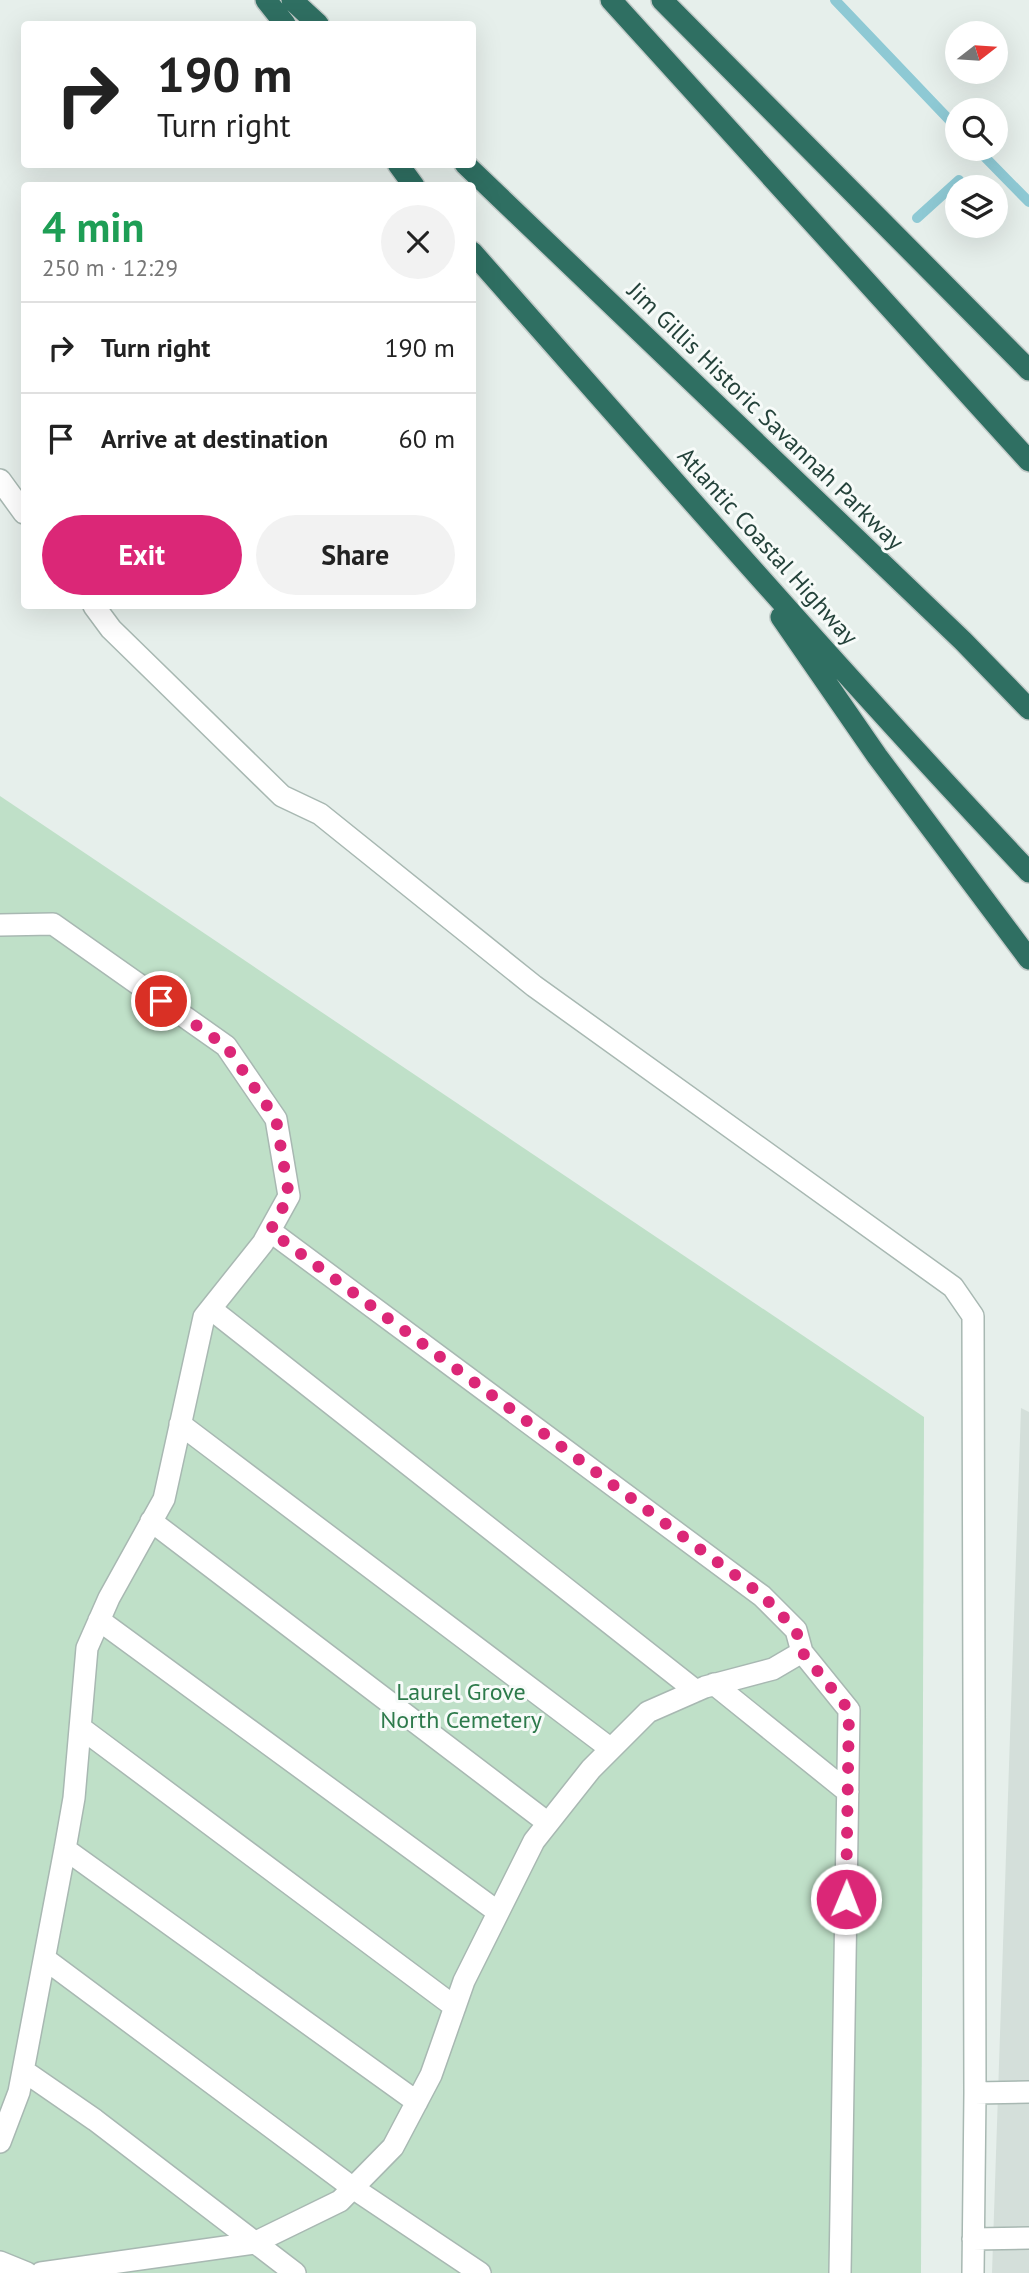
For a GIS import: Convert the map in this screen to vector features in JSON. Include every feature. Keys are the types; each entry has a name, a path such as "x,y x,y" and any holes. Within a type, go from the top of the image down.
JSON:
{"highway":[{"path":"266,0 283,21"},
{"path":"292,0 315,21"},
{"path":"611,0 1029,461"},
{"path":"662,0 1029,370"},
{"name":"Jim Gillis Historic Savannah Parkway","path":"469,168 963,641 1029,709"},
{"name":"Atlantic Coastal Highway","path":"476,257 732,546 1029,872"},
{"path":"732,546 877,756 1029,959"}],"street":[{"path":"0,480 21,509"},
{"path":"96,609 111,629 282,796 320,814 534,986 953,1287 972,1316 975,2093 973,2273"},
{"path":"0,925 53,924 226,1046 276,1119 289,1196 263,1243 204,1317 164,1499 109,1598 87,1648 74,1798 24,2071 0,2142"},
{"path":"270,1231 762,1595 796,1630 802,1652 849,1710 840,2273"},
{"path":"211,1309 705,1688 848,1792"},
{"path":"180,1424 611,1749"},
{"path":"151,1521 548,1823"},
{"path":"99,1619 498,1912"},
{"path":"41,2273 254,2243 340,2201 393,2147 431,2075 464,1981 534,1841 591,1769 648,1712 705,1688 773,1669 802,1652"},
{"path":"80,1728 455,2007"},
{"path":"65,1849 417,2102"},
{"path":"45,1959 353,2188 480,2273"},
{"path":"24,2071 95,2120 295,2273"},
{"path":"975,2093 1029,2092"},
{"path":"973,2239 1029,2238"},
{"path":"0,2262 27,2273"}],"shaded area":[{"path":"1021,1408 1029,1412 1029,2273 992,2273"}],"green space":[{"name":"Laurel Grove North Cemetery","path":"0,796 924,1417 921,2273 0,2273"}],"waterway":[{"path":"835,0 945,115"},
{"path":"989,161 1029,202"},
{"path":"917,218 945,193"}],"route":[{"path":"161,1001 226,1046 276,1119 289,1196 270,1231 762,1595 796,1630 802,1652 849,1710 846,1899"}]}
